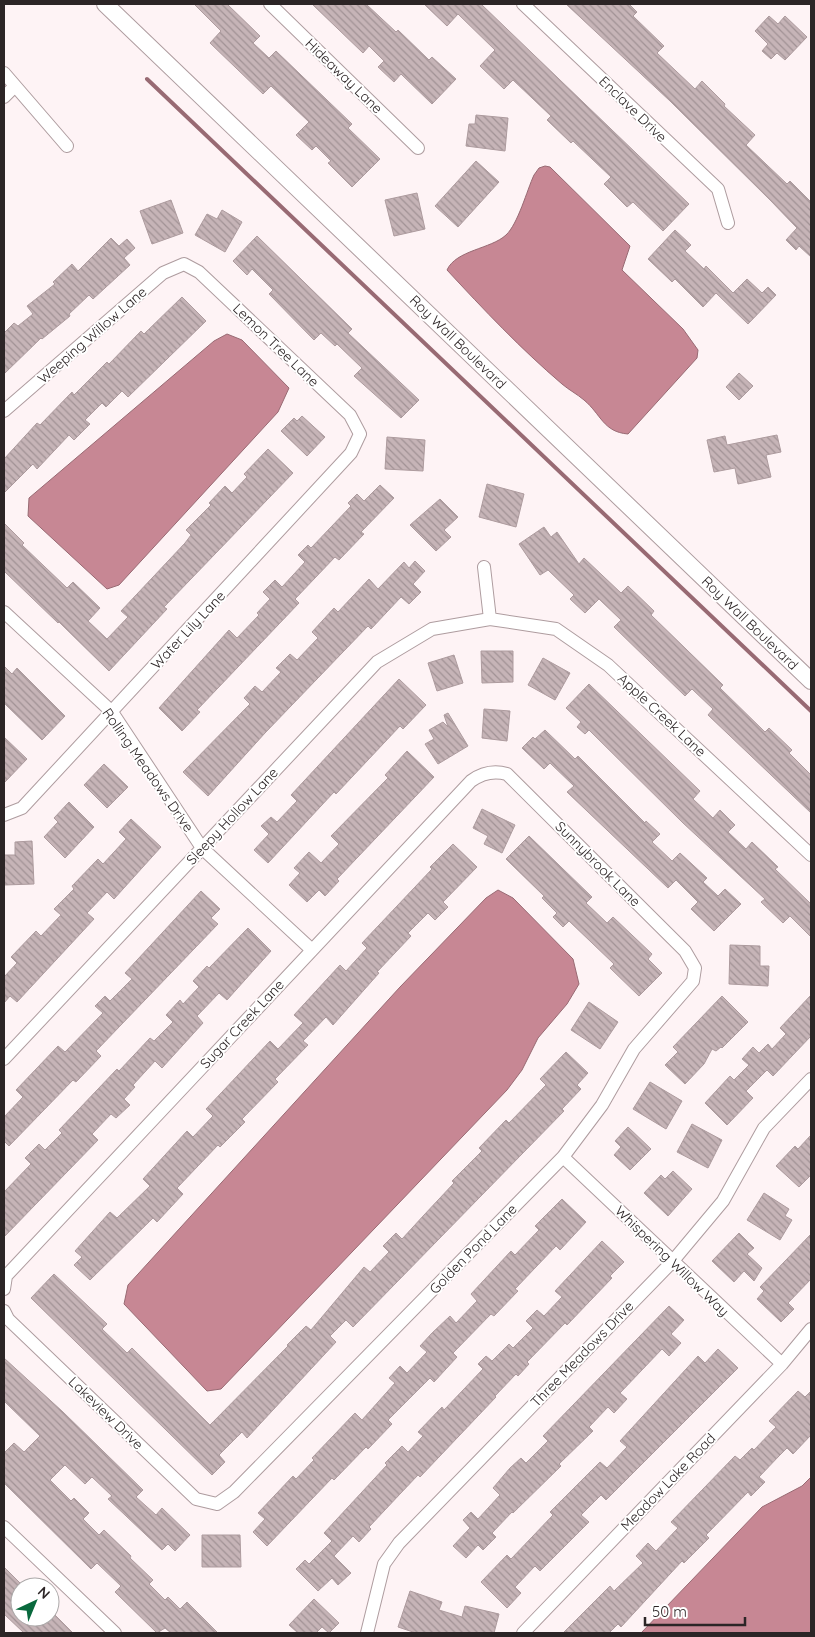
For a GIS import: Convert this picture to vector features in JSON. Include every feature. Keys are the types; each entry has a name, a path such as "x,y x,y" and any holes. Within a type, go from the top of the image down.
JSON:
{"street":[{"name":"Roy Wall Boulevard","path":"105,4 811,681"},
{"name":"Hideaway Lane","path":"270,4 418,148"},
{"name":"Enclave Drive","path":"523,4 718,189 728,222"},
{"path":"4,73 67,146"},
{"path":"4,97 16,86"},
{"name":"Weeping Willow Lane","path":"4,411 163,273 184,264"},
{"name":"Lemon Tree Lane","path":"184,264 199,272 350,415 360,434"},
{"name":"Water Lily Lane","path":"4,815 22,808 112,712 351,453 360,434"},
{"path":"484,567 490,619"},
{"name":"Rolling Meadows Drive","path":"4,612 112,712 202,848 312,950"},
{"name":"Sleepy Hollow Lane","path":"4,1059 377,662 432,629 490,619"},
{"name":"Apple Creek Lane","path":"490,619 556,629 608,664 811,854"},
{"name":"Sugar Creek Lane","path":"4,1290 6,1276 471,781 480,774 493,772"},
{"name":"Sunnybrook Lane","path":"493,772 507,774 685,951 695,968"},
{"name":"Golden Pond Lane","path":"217,1504 234,1492 563,1157 602,1105 634,1049 693,981 695,968"},
{"name":"Three Meadows Drive","path":"367,1633 384,1564 399,1543 672,1262 723,1201 764,1128 811,1078"},
{"name":"Whispering Willow Way","path":"563,1157 782,1364"},
{"name":"Lakeview Drive","path":"4,1311 8,1319 196,1499 217,1504"},
{"name":"Meadow Lake Road","path":"523,1633 782,1364 811,1329"},
{"path":"4,1527 115,1633"}],"shaded area":[{"path":"550,167 630,246 622,270 683,329 698,350 697,358 628,434 613,430 603,422 590,405 562,384 517,343 447,270 458,258 492,244 506,235 518,215 534,175 539,168"},
{"path":"227,334 242,340 289,388 278,412 119,585 107,589 28,516 29,498 214,341"},
{"path":"498,890 513,898 573,959 579,984 567,1004 538,1038 522,1070 507,1090 221,1389 207,1391 124,1304 128,1285 400,987 486,898"},
{"path":"811,1477 811,1633 641,1633 762,1507 802,1486"}],"building":[{"path":"194,4 227,4 260,36 253,43 269,58 276,51 352,124 348,128 380,159 352,187 328,163 331,161 316,146 312,150 296,135 309,122 271,86 263,94 210,43 221,31"},
{"path":"312,4 366,4 396,32 398,30 429,60 432,57 456,79 432,104 401,74 394,82 378,67 384,61 369,46 363,53"},
{"path":"424,4 481,4 689,204 663,231 633,202 627,207 604,184 611,177 573,141 571,143 547,120 551,116 513,80 504,89 480,66 495,50 458,14 447,26"},
{"path":"566,4 629,4 637,12 633,16 664,46 657,53 695,89 702,81 725,104 724,106 755,135 746,145 787,184 790,181 811,202 811,257 799,246 796,250 786,240 797,228 771,201 670,101"},
{"path":"769,16 778,24 785,16 807,37 785,60 777,53 771,59 762,51 768,44 755,31"},
{"path":"476,115 508,118 505,151 466,146 469,124 475,124"},
{"path":"476,161 499,182 458,227 435,206"},
{"path":"417,193 425,229 394,236 385,200"},
{"path":"171,200 183,233 152,244 140,211"},
{"path":"222,210 242,222 225,252 195,235 207,214 217,219"},
{"path":"675,230 691,245 685,251 704,269 706,266 733,293 747,279 762,293 768,287 776,295 748,324 716,293 703,307 675,279 672,282 648,259"},
{"path":"257,236 352,329 348,333 419,400 401,418 354,376 362,368 337,344 335,346 321,333 314,340 269,294 273,290 252,269 247,275 233,261"},
{"path":"111,238 119,246 127,239 135,248 124,258 130,265 93,299 89,295 69,314 70,316 41,338 4,374 4,333 14,323 18,326 33,314 27,306 55,284 53,282 72,264 78,271"},
{"path":"182,297 206,321 128,397 122,391 106,407 102,403 85,420 90,424 74,440 69,435 37,469 33,464 4,493 4,459 37,423 40,425 72,392 74,395 107,362 109,364 141,331 144,334"},
{"path":"739,373 753,386 739,400 726,387"},
{"path":"302,416 325,437 307,456 281,431 294,418 297,421"},
{"path":"777,435 781,452 766,455 771,477 738,484 735,468 714,472 707,440 725,436 727,445"},
{"path":"387,437 425,440 423,471 385,469"},
{"path":"268,449 293,473 164,607 167,609 109,671 4,571 4,523 24,543 22,545 67,588 73,582 100,608 88,621 107,639 128,617 121,611 191,535 186,530 211,505 209,503 225,486 232,493 247,477 244,474"},
{"path":"487,484 524,494 516,527 479,517"},
{"path":"380,485 394,498 361,532 364,534 339,560 335,557 295,599 299,603 197,710 200,712 182,731 159,708 229,630 237,638 259,615 257,613 270,599 263,592 275,580 282,587 305,562 298,555 308,545 311,548 351,506 348,503 357,494 364,501"},
{"path":"440,499 458,517 444,530 451,537 436,551 410,525"},
{"path":"544,527 551,537 557,532 579,564 584,558 621,593 628,586 654,611 651,615 723,685 720,688 765,732 769,728 792,750 789,753 811,775 811,813 708,715 713,709 692,689 685,696 614,627 621,620 599,599 585,613 570,599 574,595 548,570 540,575 519,544"},
{"path":"415,561 425,571 413,584 421,592 409,604 401,597 371,629 368,626 265,733 208,796 183,772 250,704 244,698 255,686 262,692 281,672 276,668 290,654 297,660 318,638 312,632 334,608 338,612 369,579 378,589 404,562 409,568"},
{"path":"481,651 513,651 513,682 482,683"},
{"path":"454,655 463,683 437,691 428,663"},
{"path":"543,658 570,673 555,700 528,685"},
{"path":"4,666 12,674 17,668 65,716 42,740 4,703"},
{"path":"399,679 426,705 403,729 400,726 336,794 334,792 268,863 254,850 269,834 261,826 271,817 277,822 297,801 291,795"},
{"path":"589,684 700,791 693,799 713,818 720,810 735,825 728,832 746,849 752,842 778,867 775,869 811,904 811,937 790,916 783,923 761,902 765,899 683,823 589,730 585,734 577,727 581,722 566,708"},
{"path":"484,709 510,711 507,741 482,738"},
{"path":"448,713 468,746 438,764 425,744 434,739 429,730 443,722 448,727 444,715"},
{"path":"545,730 575,759 578,756 645,823 646,821 660,834 652,842 672,861 680,853 707,878 703,882 718,896 725,889 741,904 714,931 691,909 698,902 676,880 668,888 567,792 574,786 550,763 544,769 522,748 533,737 535,739"},
{"path":"4,737 27,759 4,783"},
{"path":"407,751 434,777 337,879 339,881 325,896 319,890 307,902 289,885 300,873 294,868 309,852 321,863 339,844 331,836 388,778 385,775"},
{"path":"104,764 128,787 107,808 84,785"},
{"path":"69,802 94,827 65,858 44,837 58,822 54,818"},
{"path":"482,809 515,825 502,853 484,844 488,836 473,828"},
{"path":"131,819 161,847 114,899 107,892 87,913 94,919 17,1002 10,996 4,1003 4,977 17,963 11,957 36,931 41,936 61,915 54,909 74,889 72,886 98,859 103,864 126,839 119,832"},
{"path":"529,836 592,897 586,903 607,923 613,917 652,954 648,959 662,973 639,996 610,968 614,964 569,921 563,927 553,917 557,913 542,898 544,896 506,859"},
{"path":"32,841 34,884 4,885 4,855 15,855 15,842"},
{"path":"453,844 477,867 443,902 448,907 435,920 428,913 408,933 411,936 377,972 379,973 333,1025 326,1017 303,1041 308,1045 275,1079 278,1082 242,1119 245,1122 220,1147 218,1145 177,1188 183,1194 157,1222 153,1218 90,1280 74,1265 82,1257 75,1251 110,1212 117,1218 150,1186 143,1179 187,1131 193,1137 213,1116 206,1109 270,1041 278,1049 303,1023 294,1015 340,965 346,971 367,948 362,943"},
{"path":"201,891 220,909 211,918 218,924 96,1051 101,1056 76,1082 73,1080 9,1146 4,1141 4,1117 23,1097 16,1090 58,1046 65,1052 103,1013 95,1006 105,996 110,1001 132,979 125,973"},
{"path":"248,928 271,951 227,1000 219,993 197,1016 203,1023 162,1068 155,1061 133,1085 135,1087 124,1099 130,1105 116,1118 111,1114 92,1134 98,1140 4,1237 4,1192 31,1164 25,1158 39,1144 45,1150 62,1133 59,1130 117,1069 119,1071 150,1038 154,1041 173,1022 166,1015 180,1000 183,1004 199,987 193,981 207,966 209,968"},
{"path":"730,945 760,946 760,966 769,966 768,986 729,984"},
{"path":"811,995 811,1036 773,1076 767,1070 746,1091 753,1098 727,1125 705,1103 730,1076 734,1080 749,1065 742,1059 753,1047 759,1053 768,1044 772,1049 786,1034 780,1028"},
{"path":"722,996 748,1022 722,1048 716,1051 712,1049 704,1064 685,1084 665,1065 678,1052 673,1047"},
{"path":"589,1002 618,1022 600,1049 571,1030"},
{"path":"566,1052 588,1073 577,1085 581,1089 562,1109 564,1111 353,1327 346,1320 330,1336 336,1342 247,1438 242,1432 219,1455 225,1462 212,1475 31,1298 54,1274 107,1324 102,1329 127,1353 132,1348 210,1425 306,1326 311,1330 364,1267 370,1272 389,1252 383,1246 396,1233 402,1239 454,1183 452,1181 482,1151 479,1148 506,1120 509,1123 546,1085 540,1079"},
{"path":"650,1082 682,1101 666,1129 633,1109"},
{"path":"692,1124 722,1140 708,1168 677,1152"},
{"path":"628,1127 651,1149 630,1170 614,1155 621,1147 615,1141"},
{"path":"811,1135 811,1175 799,1187 776,1166 795,1146 798,1149"},
{"path":"673,1171 692,1189 668,1216 644,1193 661,1175 665,1179"},
{"path":"764,1193 789,1209 785,1216 792,1220 780,1240 747,1220"},
{"path":"562,1199 586,1222 560,1250 556,1246 515,1289 518,1291 494,1316 491,1314 453,1353 457,1357 434,1382 430,1378 388,1420 392,1424 368,1449 366,1447 334,1480 332,1478 267,1546 253,1532 265,1519 258,1513 293,1476 296,1479 314,1460 312,1458 355,1413 362,1420 395,1383 389,1378 400,1366 407,1373 427,1352 420,1346 432,1333 450,1316 456,1323 477,1301 471,1294 511,1251 515,1255 539,1230 535,1226"},
{"path":"739,1233 754,1248 747,1254 762,1268 754,1281 744,1271 734,1282 712,1261"},
{"path":"811,1234 811,1279 788,1303 794,1309 781,1322 757,1299 764,1291 760,1287"},
{"path":"602,1241 624,1262 610,1276 612,1278 567,1325 565,1323 527,1362 529,1364 518,1376 516,1374 420,1477 418,1475 369,1527 371,1529 359,1542 353,1536 334,1556 351,1573 338,1585 332,1578 318,1591 296,1569 305,1560 309,1564 332,1541 324,1533 387,1465 385,1463 402,1446 408,1452 423,1436 418,1432 442,1407 444,1410 483,1369 478,1364 486,1356 492,1361 509,1344 513,1348 533,1328 526,1321 537,1310 544,1316 562,1297 555,1291"},
{"path":"669,1306 684,1320 671,1334 681,1343 669,1356 662,1349 620,1393 627,1399 614,1413 608,1407 589,1427 593,1431 559,1464 561,1466 492,1533 496,1537 483,1550 478,1545 466,1558 453,1546 470,1528 463,1520 471,1512 478,1519 500,1495 493,1488 510,1468 521,1458 526,1463 548,1441 543,1436"},
{"path":"718,1349 738,1368 606,1500 601,1495 581,1515 589,1522 540,1571 535,1566 515,1587 521,1593 507,1608 481,1582 507,1555 511,1559 553,1515 550,1512 600,1462 607,1468 627,1447 620,1441 698,1356 705,1363"},
{"path":"4,1358 143,1490 136,1497 156,1515 162,1508 190,1535 175,1551 168,1544 162,1550 108,1499 112,1496 92,1477 85,1484 65,1465 50,1480 71,1501 74,1498 89,1513 83,1519 99,1535 104,1530 131,1556 130,1558 153,1580 149,1584 165,1600 168,1597 180,1609 187,1602 218,1633 171,1633 165,1628 157,1633 115,1592 121,1586 97,1563 91,1569 4,1483 4,1453 14,1443 24,1452 40,1436 4,1401"},
{"path":"798,1391 805,1397 811,1391 811,1435 793,1454 787,1448 779,1456 759,1477 765,1482 751,1496 748,1492 706,1535 709,1538 684,1563 682,1561 621,1627 618,1624 609,1633 563,1633 610,1586 614,1591 643,1563 636,1556 648,1543 656,1551 678,1528 671,1522 735,1456 740,1460 752,1448 754,1450 776,1427 769,1421"},
{"path":"202,1535 240,1535 241,1567 202,1567"},
{"path":"4,1567 14,1577 10,1577 10,1620 4,1614"},
{"path":"410,1591 442,1602 439,1610 462,1617 465,1606 499,1614 494,1633 416,1633 398,1627"},
{"path":"314,1599 339,1623 329,1633 322,1627 316,1633 298,1633 289,1625"},
{"path":"60,1620 73,1633 24,1633 18,1627 60,1627"}],"waterway":[{"path":"147,79 811,711"}]}
